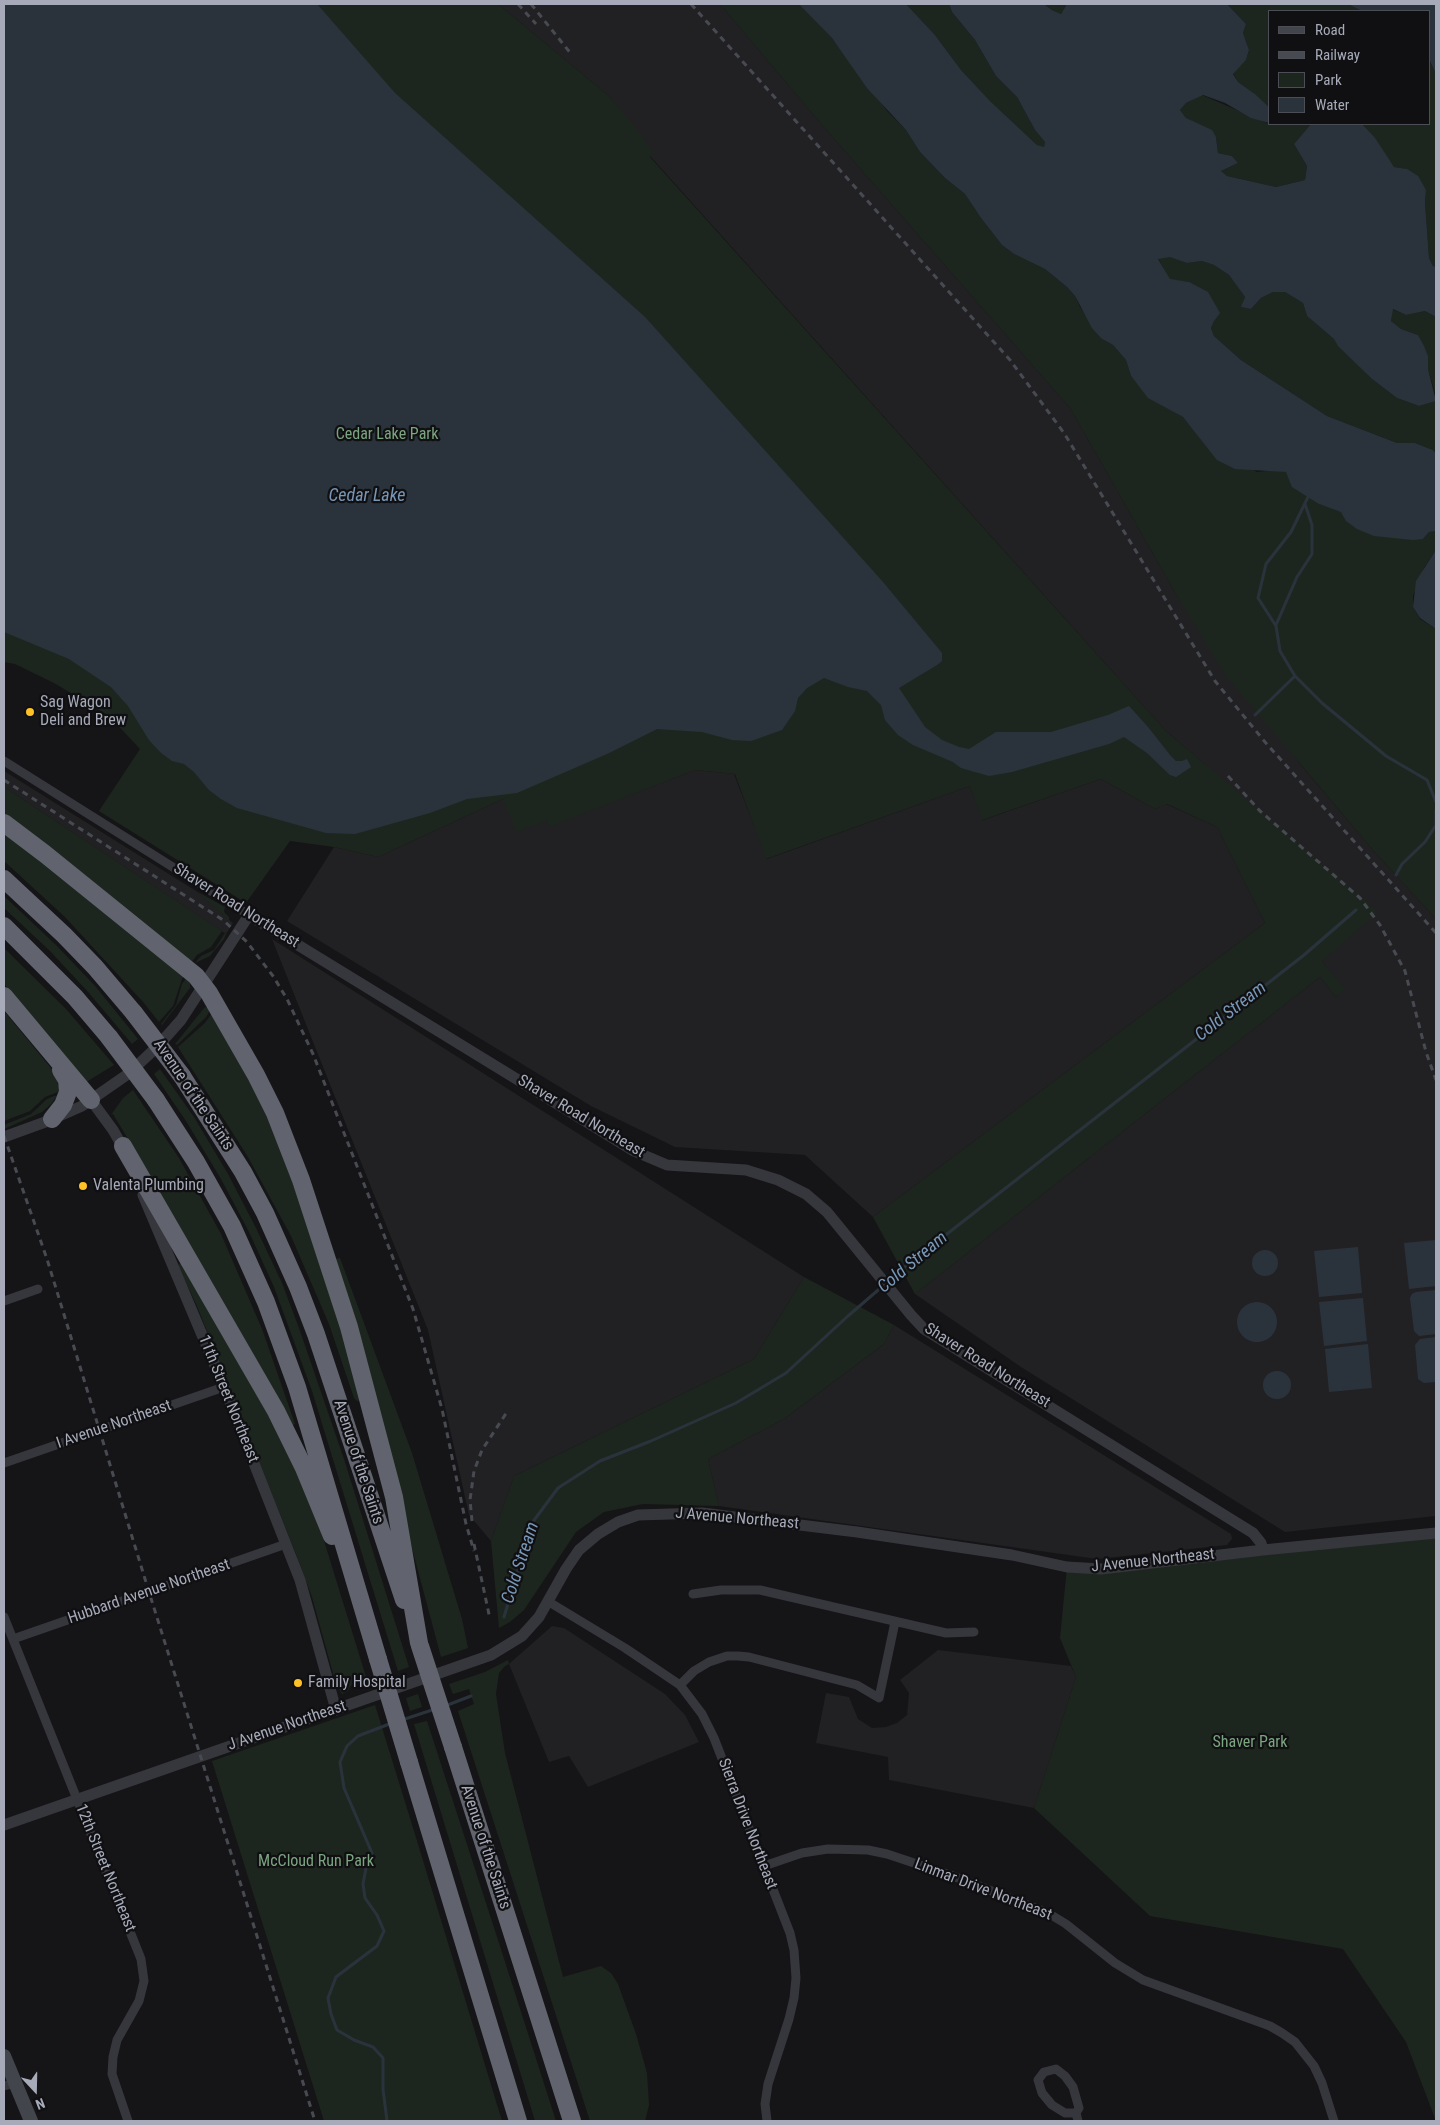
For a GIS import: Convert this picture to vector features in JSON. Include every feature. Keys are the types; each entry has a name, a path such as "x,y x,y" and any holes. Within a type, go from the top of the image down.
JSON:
{"highway":[{"path":"4,823 189,970 204,986 256,1075 275,1114 301,1180 349,1327 394,1497 420,1644"},
{"name":"Avenue of the Saints","path":"4,878 70,941 134,1013 182,1076 243,1172 265,1213 298,1287 316,1334 420,1644 572,2121"},
{"name":"Avenue of the Saints","path":"4,926 69,991 109,1037 156,1100 191,1154 222,1209 266,1302 297,1387 518,2121"},
{"path":"4,996 91,1100"},
{"path":"52,1119 63,1105 68,1092 67,1080 53,1056"},
{"path":"123,1146 240,1347 290,1439 362,1605"}],"main road":[{"path":"4,2056 9,2085 31,2121"}],"street":[{"name":"Shaver Road Northeast","path":"4,761 249,915 634,1151 667,1165 746,1170 778,1180 806,1194 827,1212 911,1315 932,1334 1252,1533 1263,1550"},
{"path":"4,1137 52,1119 91,1100 122,1079 158,1046 181,1020 249,915"},
{"name":"11th Street Northeast","path":"91,1100 123,1146 224,1387 286,1544 312,1618 336,1710"},
{"path":"4,1301 38,1289"},
{"name":"I Avenue Northeast","path":"4,1463 224,1387"},
{"name":"J Avenue Northeast","path":"4,1825 491,1655 522,1636 539,1617 566,1569 580,1550 598,1534 618,1522 638,1515 702,1513 856,1532 1012,1555 1067,1567 1101,1569 1263,1550 1436,1533"},
{"name":"Hubbard Avenue Northeast","path":"13,1639 286,1544"},
{"path":"694,1594 721,1590 760,1590 946,1633 974,1632"},
{"name":"Sierra Drive Northeast","path":"549,1602 625,1648 680,1685 702,1714 714,1738 790,1933 794,1950 796,1978 789,2019 768,2084 765,2104 767,2121"},
{"name":"12th Street Northeast","path":"4,1617 141,1959 144,1981 139,2000 117,2040 112,2057 112,2074 128,2121"},
{"path":"680,1685 694,1671 709,1662 727,1656 744,1656 857,1685 878,1698 895,1622"},
{"name":"Linmar Drive Northeast","path":"764,1866 802,1853 828,1849 868,1850 887,1854 953,1876 1048,1913 1066,1924 1115,1963 1143,1980 1270,2026 1295,2042 1314,2066 1322,2083 1334,2121"},
{"path":"1056,2069 1073,2086 1079,2108 1077,2117 1065,2113 1052,2105 1042,2093 1038,2080 1044,2072 1056,2069"}],"shaded area":[{"path":"498,4 720,4 822,125 1070,408 1176,594 1300,764 1372,849 1436,919 1436,1516 1285,1532 1021,1367 915,1294 1320,977 1336,997 1344,989 1322,961 1209,768 1166,731 650,156 652,153 609,96"},
{"path":"695,770 734,774 767,859 970,786 983,820 1101,779 1155,809 1166,804 1217,827 1265,923 873,1217 805,1155 675,1147 591,1106 287,921 334,847 378,857 503,799 546,821 549,826"},
{"path":"4,771 196,891 233,923 226,934 4,787"},
{"path":"272,939 804,1277 754,1359 514,1476 491,1541 469,1515 428,1330"},
{"path":"894,1325 1231,1534 1232,1539 1227,1545 1097,1559 719,1506 708,1459 784,1419 884,1344"},
{"path":"552,1626 564,1628 665,1694 685,1715 699,1742 588,1787 569,1756 549,1762 509,1664"},
{"path":"938,1650 1071,1666 1076,1677 1034,1808 889,1780 888,1757 816,1743 826,1693 849,1697 858,1719 872,1728 886,1727 897,1723 907,1715 909,1693 900,1680"}],"green space":[{"name":"Cedar Lake","path":"4,4 498,4 609,96 643,137 653,153 650,157 1166,731 1378,912 1322,961 1345,989 1336,997 1320,977 915,1294 873,1217 1265,923 1217,827 1167,804 1155,809 1101,779 982,820 970,786 766,859 735,774 695,770 549,827 546,821 517,832 503,799 378,857 334,847 290,841 246,903 99,811 140,749 109,716 54,683 15,664 4,662"},
{"path":"720,4 799,4 805,8 832,38 888,112 906,130 920,152 945,178 965,194 1002,245 1014,254 1045,269 1067,287 1075,296 1080,307 1102,339 1113,345 1126,360 1131,376 1148,397 1183,417 1201,438 1257,472 1276,470 1286,472 1319,504 1423,539 1429,532 1436,531 1436,550 1424,568 1413,596 1413,607 1420,619 1436,629 1436,919 1372,849 1226,676 1176,594 1070,408 822,125"},
{"path":"906,4 949,4 952,12 975,40 996,76 1017,97 1035,130 1045,142 1044,148 1037,145 990,101 961,70 935,35"},
{"path":"1044,4 1067,4 1061,14"},
{"path":"1227,4 1348,4 1360,10 1268,10 1268,106 1238,82 1233,73 1246,60 1249,50 1243,33 1246,24"},
{"path":"1430,61 1436,74 1436,267 1433,266 1429,258 1425,202 1426,190 1406,169 1394,167 1363,125 1430,125"},
{"path":"1202,95 1268,125 1310,125 1294,144 1307,166 1305,180 1276,187 1227,176 1221,171 1238,163 1232,156 1218,153 1216,137 1186,118 1180,110 1186,103"},
{"path":"1170,256 1187,263 1202,261 1214,265 1229,275 1245,297 1242,307 1251,309 1261,298 1273,292 1285,292 1303,303 1307,316 1334,339 1372,379 1397,398 1419,406 1436,401 1436,454 1433,450 1415,443 1397,443 1327,416 1241,360 1214,336 1211,328 1214,321 1189,282 1170,280 1158,258"},
{"path":"1392,309 1406,315 1425,311 1436,317 1436,396 1428,369 1428,356 1418,335 1401,329 1391,321"},
{"path":"4,787 222,931 211,947 197,955 191,963 4,817"},
{"path":"4,831 183,976 173,1006 159,1022 65,917 4,861"},
{"path":"196,891 225,907 224,912 229,917 229,920"},
{"path":"4,896 57,946 96,987 138,1039 132,1044 50,951 4,908"},
{"path":"225,933 224,939 210,956 195,963 201,956 214,950"},
{"path":"4,948 66,1009 114,1065 83,1084 49,1038 4,984"},
{"path":"187,977 190,981 190,988 162,1025 176,1005 182,984"},
{"path":"205,1007 211,1009 206,1017 177,1045 175,1044"},
{"path":"4,1011 55,1073 59,1088 58,1092 45,1097 30,1111 4,1121"},
{"path":"212,1013 254,1081 320,1255 361,1400 357,1401 354,1398 329,1324 291,1236 248,1157 178,1047 205,1023"},
{"path":"160,1069 194,1117 228,1174 282,1283 344,1459 409,1667 398,1671 312,1391 274,1287 249,1232 221,1179 186,1121 154,1074"},
{"path":"133,1090 179,1158 221,1234 262,1329 295,1424 291,1426 137,1154 113,1114 111,1115 123,1098"},
{"path":"57,1096 42,1112 4,1129 4,1125 31,1114 47,1099"},
{"path":"340,1258 412,1453 462,1619 468,1648 441,1657 335,1259"},
{"path":"181,1262 291,1454 317,1518 367,1680 350,1686 348,1691 342,1694 336,1684 312,1597 296,1554 197,1306 178,1266"},
{"path":"804,1277 894,1325 884,1344 784,1419 708,1459 719,1506 643,1504 604,1512 576,1532 524,1610 510,1622 499,1628 491,1541 514,1476 754,1359"},
{"name":"Shaver Park","path":"1436,1533 1436,2121 1406,2042 1343,1949 1150,1916 1034,1808 1076,1677 1060,1638 1067,1567"},
{"path":"508,1660 509,1664 499,1673 496,1694 505,1753 563,1977 601,1966 611,1973 618,1984 636,2034 647,2073 649,2105 645,2121 590,2121 458,1711 474,1704 469,1689 453,1694 449,1684 485,1672"},
{"path":"418,1694 422,1707 410,1711 406,1698"},
{"name":"McCloud Run Park","path":"375,1705 502,2121 324,2121 212,1761"},
{"path":"427,1721 556,2121 535,2121 414,1724"}],"water":[{"name":"Cedar Lake","path":"317,4 395,93 645,317 883,582 942,653 942,661 899,688 925,727 942,740 969,749 996,732 1051,732 1108,715 1129,706 1176,761 1187,759 1191,767 1176,777 1170,775 1147,753 1124,737 1109,744 1012,772 989,776 961,768 953,762 913,745 898,735 885,720 881,705 867,691 848,687 824,678 807,688 798,698 795,711 782,730 751,741 732,740 702,732 657,729 607,754 517,793 467,799 430,813 355,834 326,833 237,808 221,799 209,790 194,772 184,764 172,761 160,752 149,740 128,706 111,687 69,659 4,632 4,5"},
{"path":"799,4 906,4 935,35 961,70 990,101 1037,145 1044,147 1045,142 1035,130 1017,97 996,76 975,40 952,12 949,4 1044,4 1061,14 1067,4 1227,4 1246,24 1243,33 1249,50 1246,60 1233,74 1238,82 1268,106 1268,123 1251,118 1225,103 1203,95 1186,103 1180,110 1186,118 1212,130 1216,137 1218,153 1232,156 1238,163 1221,171 1227,176 1276,187 1305,180 1307,166 1294,144 1310,125 1363,125 1375,138 1394,167 1407,169 1418,176 1426,190 1425,202 1429,258 1433,266 1436,267 1436,317 1425,311 1406,315 1393,309 1391,321 1401,329 1418,335 1428,356 1428,369 1436,401 1419,406 1397,398 1372,379 1338,346 1334,339 1307,316 1303,303 1285,292 1273,292 1261,298 1251,309 1241,307 1245,297 1229,275 1214,265 1202,261 1187,263 1170,257 1158,259 1170,279 1189,282 1208,292 1220,313 1211,328 1214,336 1241,360 1327,416 1397,443 1415,443 1433,450 1436,454 1436,531 1429,532 1423,539 1413,540 1374,536 1357,529 1346,521 1341,512 1319,504 1292,487 1286,472 1235,469 1217,460 1183,417 1148,398 1131,376 1126,360 1113,345 1102,339 1092,328 1075,296 1067,287 1045,269 1014,254 1002,245 965,194 945,178 920,152 906,130 867,88 832,38"},
{"path":"1348,4 1436,4 1436,74 1430,61 1430,10 1360,10"},
{"path":"1436,550 1436,629 1420,618 1413,607 1416,581"},
{"path":"1436,1240 1436,1286 1409,1289 1404,1243"},
{"path":"1358,1247 1362,1293 1319,1297 1314,1251"},
{"path":"1265,1250 1274,1254 1278,1263 1274,1272 1265,1276 1256,1272 1252,1263 1256,1254"},
{"path":"1436,1290 1436,1334 1419,1336 1414,1331 1410,1298 1416,1292"},
{"path":"1363,1298 1367,1341 1324,1346 1319,1302"},
{"path":"1261,1302 1268,1305 1274,1311 1277,1322 1276,1330 1268,1339 1261,1342 1253,1342 1246,1339 1238,1330 1237,1318 1240,1311 1249,1303"},
{"path":"1436,1337 1436,1382 1424,1383 1418,1379 1415,1345 1420,1339"},
{"path":"1368,1344 1372,1388 1329,1392 1325,1349"},
{"path":"1277,1371 1287,1375 1291,1385 1287,1395 1277,1399 1267,1395 1263,1385 1267,1375"}],"waterway":[{"name":"Cold Stream","path":"1308,497 1291,532 1266,564 1258,598 1276,626 1280,651 1295,676 1322,703 1386,756 1427,780 1436,802"},
{"path":"1276,625 1297,577 1312,554 1312,525 1305,504"},
{"path":"1255,715 1295,676"},
{"name":"Cold Stream","path":"1396,875 1402,864 1425,842 1436,825 1436,810"},
{"name":"Cold Stream","path":"504,1617 532,1523 558,1488 600,1461 651,1441 736,1403 786,1373 906,1266 1304,955 1356,910"},
{"name":"Cold Stream","path":"445,1706 471,1696"},
{"name":"Cold Stream","path":"402,1720 435,1709"},
{"name":"Cold Stream","path":"387,2121 383,2089 383,2058 373,2047 354,2040 337,2030 328,1998 336,1977 377,1946 384,1931 377,1915 365,1898 363,1884 366,1868 372,1853 344,1788 340,1762 347,1746 358,1736 392,1723"}],"railway":[{"path":"518,4 536,24"},
{"path":"531,4 572,55"},
{"path":"691,4 1010,360 1064,433 1215,681 1265,742 1436,933"},
{"path":"1228,776 1260,811 1360,898 1380,925 1405,971 1426,1052 1436,1080"},
{"path":"4,780 223,920 247,942 273,976 287,999 313,1054 413,1309 442,1409 466,1524 474,1551"},
{"path":"4,1136 47,1259 315,2121"},
{"path":"472,1521 470,1500 474,1471 482,1450 507,1412"},
{"path":"474,1544 490,1619"}],"place":[{"name":"Sag Wagon Deli and Brew","path":"30,712"},
{"name":"Valenta Plumbing","path":"83,1186"},
{"name":"Family Hospital","path":"298,1683"}],"park label":[{"name":"Cedar Lake Park","path":"387,435"}]}
